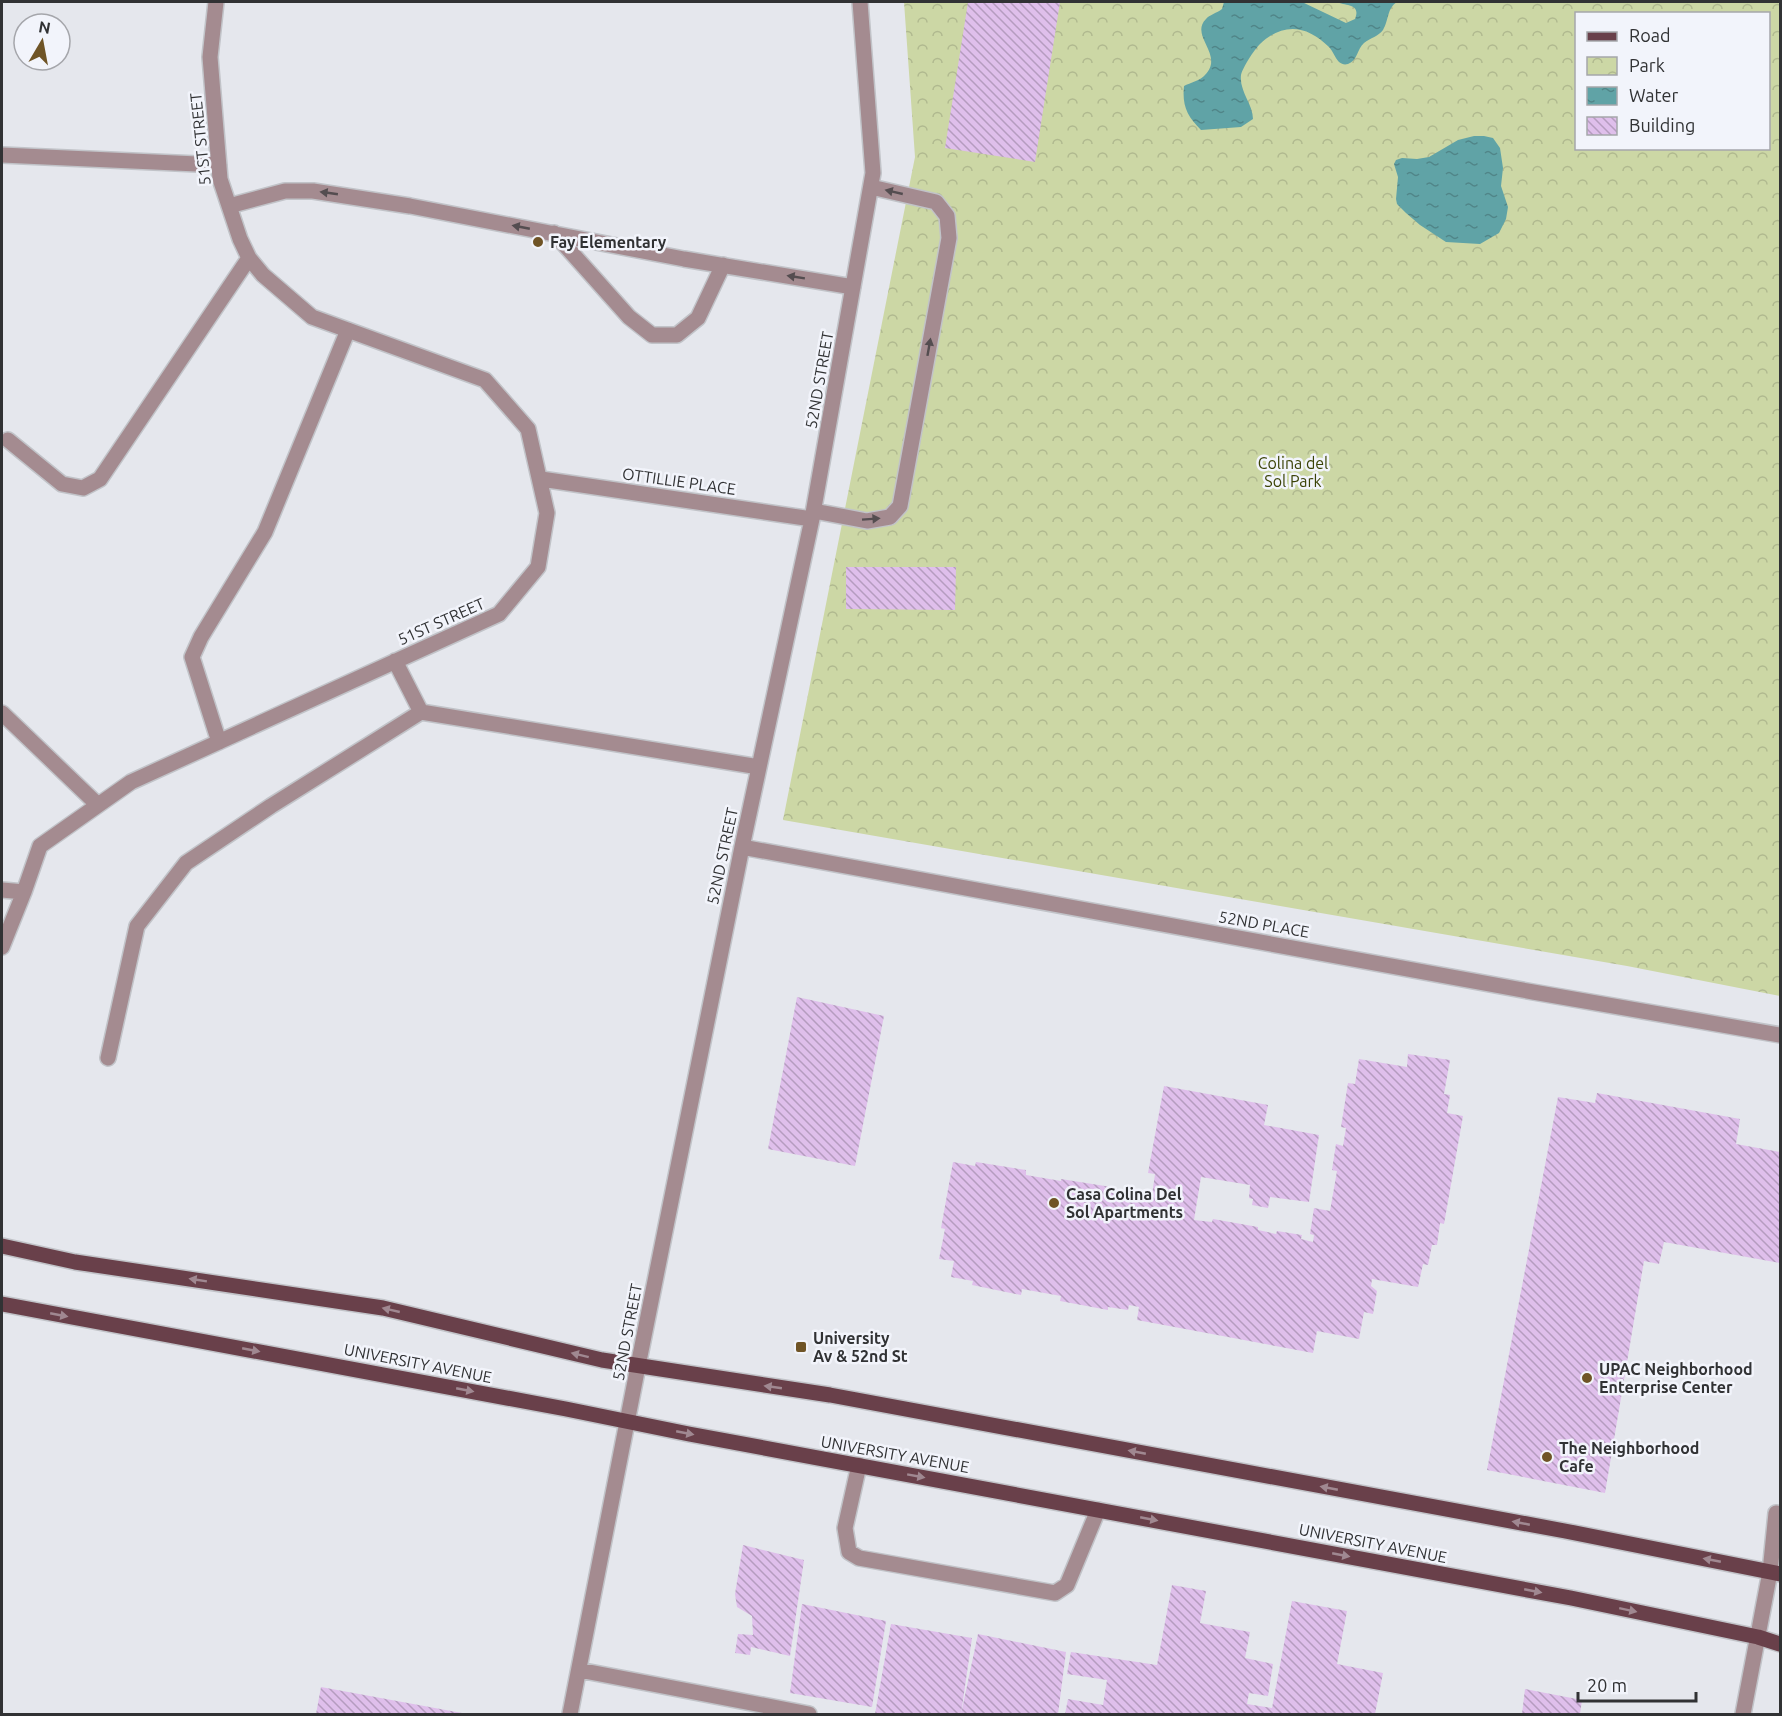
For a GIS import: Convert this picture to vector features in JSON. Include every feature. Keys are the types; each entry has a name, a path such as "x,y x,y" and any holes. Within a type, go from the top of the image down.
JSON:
{"main road":[{"path":"2,1246 75,1262 383,1308 602,1360 830,1395 1553,1529 1775,1573"},
{"name":"UNIVERSITY AVENUE","path":"2,1304 1571,1598 1758,1637 1780,1644"}],"street":[{"name":"51ST STREET","path":"2,947 40,846 131,782 499,614 538,567 548,513 528,429 485,380 312,317 263,275 249,258 240,239 220,179 210,57 216,2"},
{"name":"52ND STREET","path":"570,1714 742,848 813,515 871,187 873,173 860,2"},
{"path":"2,155 219,165"},
{"name":"OTTILLIE PLACE","path":"540,479 867,521 890,517 900,506 949,238 947,216 936,202 871,187"},
{"path":"229,206 285,191 313,191 410,206 853,287"},
{"path":"554,234 629,317 652,335 677,335 698,318 723,265"},
{"path":"8,440 63,484 83,489 100,479 249,258"},
{"path":"219,742 192,657 201,637 265,532 348,330"},
{"path":"395,661 421,712"},
{"path":"108,1058 137,927 186,863 421,712 759,767"},
{"path":"2,713 98,805"},
{"name":"52ND PLACE","path":"742,848 1780,1035"},
{"path":"2,890 24,892"},
{"path":"859,1466 845,1528 849,1552 859,1558 1055,1593 1067,1585 1098,1510"},
{"path":"1743,1714 1758,1637 1775,1573 1776,1513"},
{"path":"579,1670 809,1714"}],"green space":[{"name":"Colina del Sol Park","path":"904,2 1780,2 1780,996 1627,966 783,820 915,157"}],"water":[{"path":"1224,2 1302,2 1346,23 1355,19 1355,8 1336,2 1397,2 1391,8 1383,30 1364,43 1354,60 1348,64 1339,62 1329,47 1304,31 1286,29 1269,37 1255,50 1241,75 1242,87 1253,119 1241,127 1201,130 1186,110 1184,86 1203,77 1210,68 1210,53 1201,32 1202,25 1207,18 1222,9"},
{"path":"1474,136 1493,138 1500,148 1503,168 1501,186 1508,207 1506,219 1499,233 1480,244 1446,242 1420,225 1397,204 1398,177 1394,164 1396,160 1402,158 1429,157 1458,140"}],"building":[{"path":"968,2 1060,2 1035,162 945,148"},
{"path":"846,567 956,567 955,610 846,609"},
{"path":"797,997 884,1016 855,1166 768,1149"},
{"name":"Casa Colina Del Sol Apartments","path":"1408,1054 1450,1060 1444,1094 1450,1095 1447,1113 1463,1116 1444,1224 1440,1223 1437,1245 1432,1245 1428,1265 1423,1264 1418,1287 1372,1279 1371,1286 1377,1291 1373,1314 1364,1312 1359,1339 1317,1331 1313,1353 1137,1320 1139,1307 1129,1305 1128,1310 1108,1307 1108,1310 1060,1301 1061,1296 1022,1289 1021,1295 972,1285 973,1281 951,1277 954,1261 939,1259 945,1229 941,1228 953,1162 975,1166 976,1162 1026,1170 1026,1175 1111,1187 1110,1192 1125,1195 1126,1191 1152,1195 1155,1174 1148,1173 1164,1086 1268,1105 1264,1125 1319,1135 1309,1202 1270,1197 1268,1208 1252,1205 1253,1199 1249,1198 1250,1185 1201,1177 1194,1220 1212,1222 1213,1219 1258,1227 1258,1230 1276,1234 1277,1231 1302,1235 1301,1239 1313,1242 1314,1235 1310,1234 1314,1208 1330,1211 1337,1171 1332,1170 1336,1144 1343,1146 1346,1128 1341,1127 1348,1083 1355,1084 1359,1059 1407,1067"},
{"path":"1597,1093 1740,1119 1736,1144 1780,1152 1780,1263 1664,1242 1659,1264 1644,1261 1605,1493 1487,1470 1558,1097 1595,1103"},
{"path":"743,1545 804,1560 790,1656 751,1647 750,1655 735,1653 738,1634 753,1635 752,1616 737,1607 735,1594"},
{"path":"1172,1585 1206,1591 1200,1623 1250,1632 1245,1658 1273,1664 1268,1696 1249,1693 1247,1704 1272,1708 1292,1601 1347,1611 1337,1664 1383,1673 1375,1714 1065,1714 1068,1699 1103,1705 1107,1680 1067,1674 1071,1652 1157,1665"},
{"path":"802,1604 886,1621 872,1707 790,1693"},
{"path":"891,1624 972,1638 961,1714 875,1714"},
{"path":"978,1634 1066,1652 1058,1714 961,1714"},
{"path":"321,1687 462,1713 462,1714 316,1714"},
{"path":"1525,1689 1582,1700 1580,1714 1522,1714"}],"place":[{"name":"Fay Elementary","path":"538,242"},
{"name":"Casa Colina Del Sol Apartments","path":"1054,1203"},
{"name":"University Av & 52nd St","path":"801,1347"},
{"name":"UPAC Neighborhood Enterprise Center","path":"1587,1378"},
{"name":"The Neighborhood Cafe","path":"1547,1457"}]}
